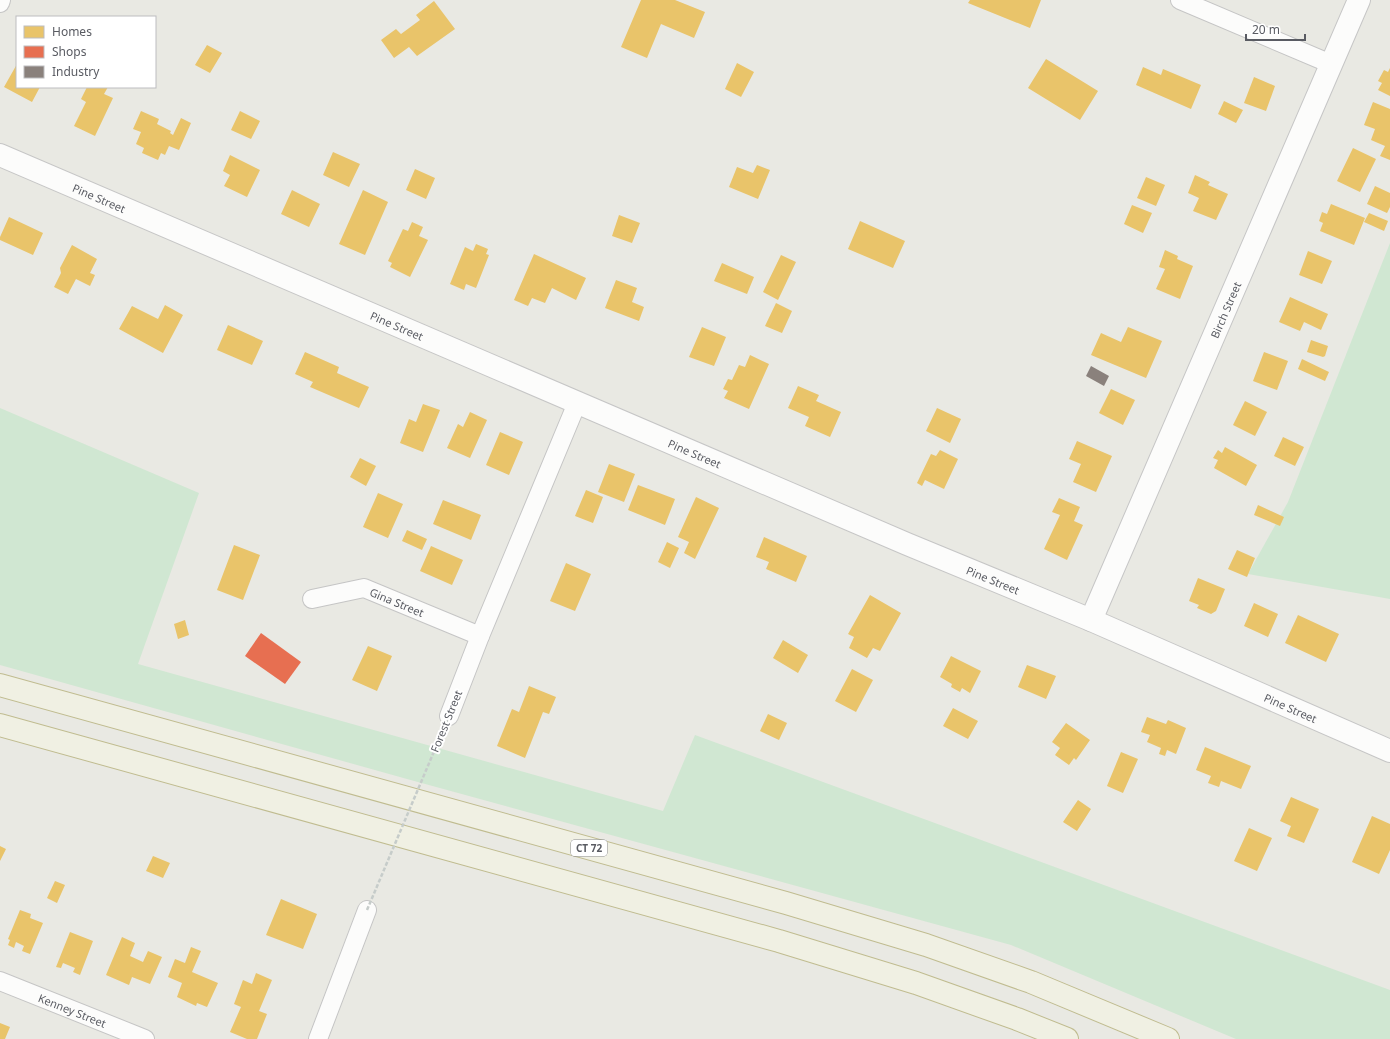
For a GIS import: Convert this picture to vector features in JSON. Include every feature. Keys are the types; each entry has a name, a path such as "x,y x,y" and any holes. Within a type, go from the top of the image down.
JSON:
{"highway":[{"name":"CT 72","path":"0,684 786,903 926,945 1031,982 1168,1039"},
{"path":"0,725 779,942 916,983 1017,1019 1067,1039"}],"main road":[{"name":"Birch Street","path":"1091,620 1330,64 1359,0"},
{"name":"Pine Street","path":"0,155 907,544 1091,620 1390,751"}],"street":[{"path":"1180,0 1330,64"},
{"name":"Forest Street","path":"449,716 480,636 577,403"},
{"name":"Gina Street","path":"312,599 364,588 480,636"},
{"path":"318,1039 368,910"},
{"name":"Kenney Street","path":"0,981 106,1032 145,1039"}],"path":[{"name":"Forest Street","path":"368,910 449,716"}],"green space":[{"path":"1390,243 1390,599 1248,574 1288,502"},
{"path":"0,408 199,493 138,664 663,811 695,735 1390,990 1390,1039 1236,1039 1011,945 407,779 0,665"}],"building: Homes":[{"path":"641,0 675,0 705,12 694,38 661,24 647,58 621,47"},
{"path":"970,0 1041,0 1030,28 968,3"},
{"path":"434,1 455,29 417,56 409,47 394,58 381,40 396,29 401,34 420,20 416,15"},
{"path":"207,45 222,53 210,73 195,65"},
{"path":"1046,59 1098,91 1080,120 1028,88"},
{"path":"737,63 754,72 741,97 725,89"},
{"path":"16,66 16,88 39,88 32,102 4,87"},
{"path":"1143,67 1161,75 1163,69 1201,85 1191,109 1136,85"},
{"path":"1390,68 1390,96 1378,90 1382,83 1378,81 1384,70 1388,72"},
{"path":"1254,77 1275,86 1266,111 1244,103"},
{"path":"86,88 107,88 104,94 113,98 95,136 74,126 86,102 81,99"},
{"path":"1224,101 1243,110 1236,123 1218,114"},
{"path":"1373,102 1390,109 1390,160 1380,156 1385,146 1371,140 1375,129 1364,125"},
{"path":"141,111 159,119 157,124 171,131 170,133 173,135 181,118 191,123 179,150 169,146 165,155 161,153 158,160 142,153 144,148 136,144 141,132 133,129"},
{"path":"240,111 260,121 251,139 231,130"},
{"path":"1353,148 1376,159 1360,192 1337,181"},
{"path":"333,152 360,164 349,187 323,175"},
{"path":"230,155 260,170 247,197 224,186 230,175 223,171"},
{"path":"757,165 770,170 758,199 729,187 737,167 753,173"},
{"path":"415,169 435,178 426,199 406,190"},
{"path":"1195,175 1210,182 1208,185 1228,194 1216,220 1193,211 1199,198 1188,193"},
{"path":"1146,177 1165,185 1156,206 1137,198"},
{"path":"1375,186 1390,193 1390,207 1387,213 1367,204"},
{"path":"292,190 320,204 309,227 281,214"},
{"path":"363,190 388,202 365,255 339,244"},
{"path":"1331,204 1365,218 1354,245 1320,231 1323,223 1319,221 1322,212 1327,214"},
{"path":"1132,205 1152,213 1143,233 1124,224"},
{"path":"1369,213 1388,221 1384,231 1364,222"},
{"path":"619,215 640,223 632,243 612,236"},
{"path":"9,217 43,233 33,255 0,240"},
{"path":"860,221 905,241 893,268 848,249"},
{"path":"412,222 423,227 419,236 428,240 410,277 390,267 392,263 388,261 403,229 408,231"},
{"path":"476,244 488,249 486,254 489,255 476,288 466,284 464,290 450,284 465,247 473,251"},
{"path":"72,245 97,259 90,273 95,275 90,286 76,279 68,294 54,287 61,273 60,268"},
{"path":"1165,250 1178,256 1177,259 1193,266 1180,299 1156,289 1165,269 1159,267"},
{"path":"1308,251 1332,261 1322,284 1299,275"},
{"path":"534,254 586,278 576,300 552,288 545,303 532,298 528,306 514,300"},
{"path":"781,255 796,262 778,300 763,292"},
{"path":"722,263 754,277 747,294 714,281"},
{"path":"616,280 637,288 632,302 644,307 639,321 605,308"},
{"path":"1290,297 1328,314 1321,330 1304,322 1300,331 1279,322"},
{"path":"776,303 792,311 782,333 765,326"},
{"path":"165,305 183,315 163,353 119,329 132,306 158,319"},
{"path":"228,325 263,341 252,365 217,350"},
{"path":"702,327 726,337 714,366 689,357"},
{"path":"1128,327 1162,341 1146,378 1091,355 1101,333 1121,342"},
{"path":"1311,340 1328,346 1325,356 1323,357 1307,352"},
{"path":"305,352 339,367 337,373 369,387 359,408 310,387 313,382 295,374"},
{"path":"1264,352 1288,361 1277,390 1253,381"},
{"path":"750,355 769,364 749,409 724,398 728,391 723,389 728,379 732,380 739,365 745,367"},
{"path":"1302,359 1329,372 1325,381 1298,369"},
{"path":"798,386 819,395 816,401 841,412 830,437 805,426 809,417 788,408"},
{"path":"1111,389 1135,400 1123,425 1099,413"},
{"path":"1245,401 1267,412 1255,436 1233,425"},
{"path":"423,404 440,410 423,452 400,443 409,419 416,422"},
{"path":"937,408 961,419 950,443 926,431"},
{"path":"470,412 487,420 470,458 447,448 458,424 463,427"},
{"path":"500,432 523,442 509,475 486,465"},
{"path":"1283,437 1304,447 1295,466 1274,456"},
{"path":"1077,441 1112,456 1096,492 1073,482 1081,464 1069,459"},
{"path":"1225,447 1257,465 1246,486 1214,468 1218,460 1213,458 1218,450 1222,453"},
{"path":"940,450 958,459 944,489 925,480 922,486 917,483 931,454 936,456"},
{"path":"360,458 376,466 366,486 350,477"},
{"path":"609,464 635,474 624,502 598,492"},
{"path":"638,485 675,499 665,525 628,510"},
{"path":"586,490 603,497 593,523 575,516"},
{"path":"378,493 403,504 388,538 363,527"},
{"path":"696,497 719,508 695,559 684,553 689,542 678,537"},
{"path":"1059,498 1080,507 1074,521 1083,525 1067,560 1044,549 1060,515 1052,512"},
{"path":"443,500 481,515 471,540 433,524"},
{"path":"1258,505 1284,517 1280,526 1254,515"},
{"path":"407,530 427,539 422,550 402,541"},
{"path":"764,537 807,556 796,582 766,569 769,562 756,557"},
{"path":"667,542 679,548 670,568 658,562"},
{"path":"234,545 260,555 243,600 217,590"},
{"path":"431,546 463,560 452,585 420,571"},
{"path":"1237,550 1255,558 1247,577 1228,569"},
{"path":"566,563 591,574 575,611 550,601"},
{"path":"1198,578 1225,589 1216,611 1211,614 1197,608 1199,605 1189,601"},
{"path":"870,595 901,613 880,651 873,648 867,658 849,648 854,637 848,634"},
{"path":"1254,603 1278,614 1268,637 1244,626"},
{"path":"1298,615 1339,634 1326,662 1285,643"},
{"path":"185,620 189,635 178,639 174,624"},
{"path":"783,640 808,655 798,673 773,658"},
{"path":"368,646 392,656 377,691 352,680"},
{"path":"951,656 981,671 970,693 962,688 960,692 951,687 952,684 940,677"},
{"path":"1027,665 1056,676 1046,699 1018,687"},
{"path":"852,669 873,680 856,712 835,701"},
{"path":"529,686 556,697 549,714 543,712 525,758 497,746 512,709 519,712"},
{"path":"953,708 978,721 968,739 943,726"},
{"path":"768,714 787,723 779,740 760,731"},
{"path":"1147,717 1166,724 1168,720 1186,728 1176,754 1167,750 1165,756 1159,754 1161,748 1147,742 1150,735 1141,732"},
{"path":"1066,723 1090,740 1076,760 1074,758 1069,765 1055,755 1060,748 1052,742"},
{"path":"1205,747 1251,766 1241,789 1221,781 1219,787 1208,783 1211,776 1196,770"},
{"path":"1121,752 1138,759 1123,793 1107,786"},
{"path":"1291,797 1319,809 1304,843 1287,836 1291,826 1280,821"},
{"path":"1078,800 1091,809 1077,831 1063,822"},
{"path":"1372,816 1390,824 1390,850 1379,874 1352,862"},
{"path":"1249,828 1272,838 1257,871 1234,861"},
{"path":"0,846 6,849 0,861"},
{"path":"153,856 170,863 163,878 146,871"},
{"path":"55,881 65,885 57,903 47,898"},
{"path":"281,899 317,914 303,949 266,935"},
{"path":"20,910 31,914 30,918 43,923 30,954 22,951 24,946 16,942 14,948 8,945 10,940 8,939"},
{"path":"70,932 93,941 80,975 73,972 75,968 63,963 61,968 56,967"},
{"path":"122,937 135,943 130,956 143,962 148,951 162,957 150,984 132,977 129,985 106,975"},
{"path":"191,947 201,951 192,972 218,983 207,1007 197,1003 196,1006 177,997 182,983 168,977 175,959 185,963"},
{"path":"256,973 272,980 259,1011 267,1014 257,1039 247,1039 230,1032 241,1007 234,1004 243,980 252,984"},
{"path":"0,1023 10,1027 5,1039 0,1039"}],"building: Shops":[{"path":"261,633 301,662 285,684 245,656"}],"building: Industry":[{"path":"1091,366 1109,376 1104,386 1086,376"}]}
